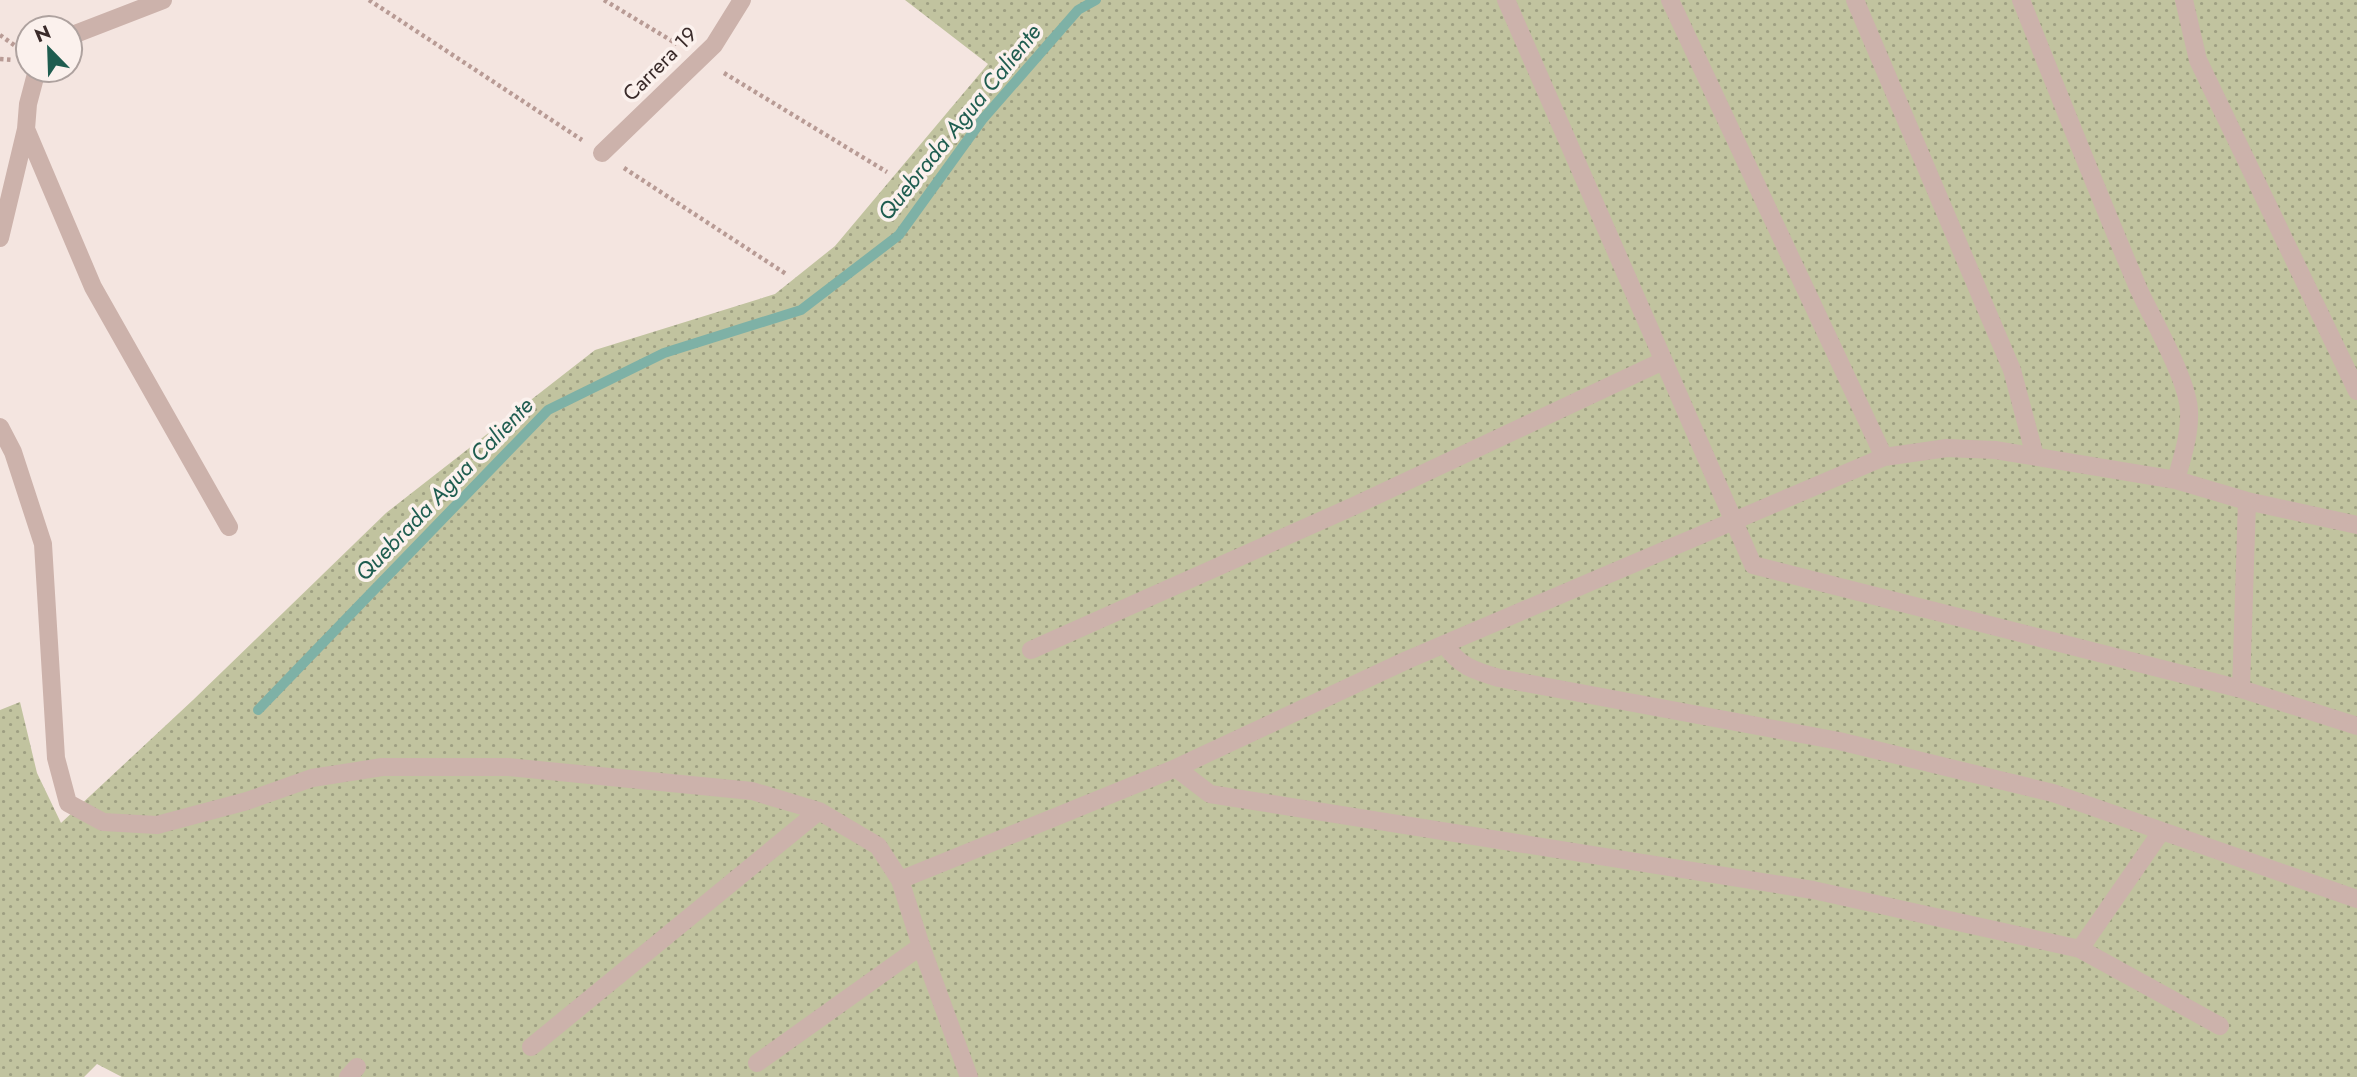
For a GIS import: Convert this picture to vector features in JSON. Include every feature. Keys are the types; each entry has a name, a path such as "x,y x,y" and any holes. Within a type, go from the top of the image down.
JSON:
{"street":[{"path":"84,31 163,0"},
{"name":"Carrera 19","path":"602,153 714,45 742,0"},
{"path":"1506,0 1753,565 2242,689 2357,726"},
{"path":"1670,0 1884,457"},
{"path":"1855,0 2012,370 2035,456"},
{"path":"2021,0 2102,205 2152,320 2180,375 2190,411 2186,442 2176,480"},
{"path":"2184,0 2198,60 2357,391"},
{"path":"0,238 26,129 33,84"},
{"path":"26,129 93,286 229,527"},
{"path":"1031,650 1354,506 1663,361"},
{"path":"0,427 13,452 43,544 56,758 68,803 103,822 157,825 247,801 312,778 382,767 508,767 752,791 819,811 878,846 900,880 969,1077"},
{"path":"900,880 1176,768 1445,644 1884,457 1947,448 1995,450 2176,480 2247,500 2357,525"},
{"path":"2242,689 2247,500"},
{"path":"1445,644 1451,656 1465,668 1499,678 1839,741 2053,793 2357,899"},
{"path":"1176,768 1210,794 1814,890 2080,949 2220,1026"},
{"path":"531,1047 819,811"},
{"path":"2080,949 2161,832"},
{"path":"757,1063 921,946"}],"path":[{"path":"604,0 887,172"}],"green space":[{"path":"905,0 2357,0 2357,1077 122,1077 97,1064 84,1077 0,1077 0,710 20,702 37,773 61,823 193,700 386,513 595,350 775,294 835,246 988,64"}],"waterway":[{"name":"Quebrada Agua Caliente","path":"258,710 548,410 664,353 801,310 899,235 982,120 1078,10 1096,0"}]}
